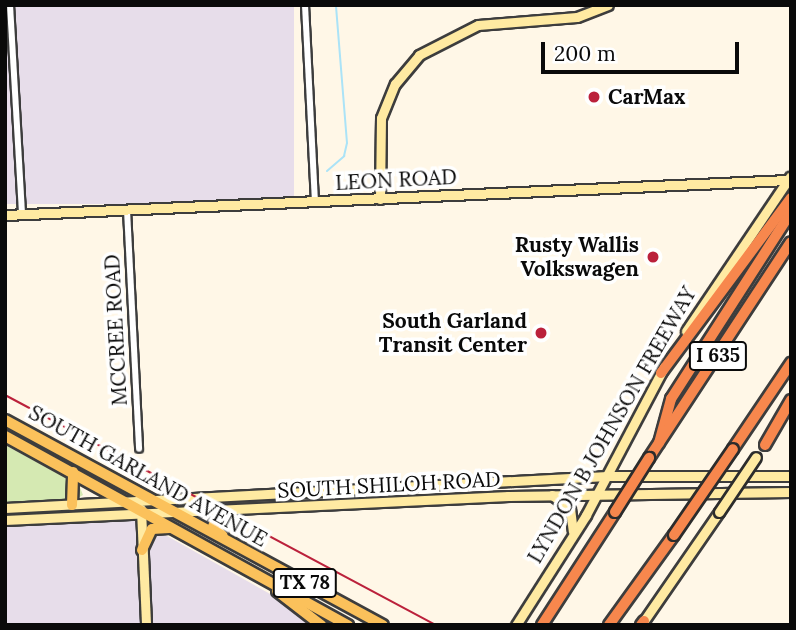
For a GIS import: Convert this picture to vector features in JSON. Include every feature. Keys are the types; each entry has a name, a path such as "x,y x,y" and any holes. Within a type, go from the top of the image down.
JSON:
{"highway":[{"path":"660,373 736,275 791,198"},
{"path":"659,443 671,398 791,212"},
{"name":"LYNDON B JOHNSON FREEWAY","path":"542,625 791,242"},
{"name":"I 635","path":"609,625 791,363"},
{"path":"765,445 791,400"}],"main road":[{"path":"380,199 381,118 395,85 419,55 478,24 577,17 608,5"},
{"name":"LEON ROAD","path":"5,215 789,178"},
{"name":"LYNDON B JOHNSON FREEWAY","path":"516,625 598,493 660,373 789,178"},
{"path":"642,624 791,408"},
{"name":"SOUTH GARLAND AVENUE","path":"5,420 141,497 153,499 226,543 383,625"},
{"name":"SOUTH GARLAND AVENUE","path":"5,436 348,625"},
{"path":"72,505 73,472"},
{"name":"SOUTH SHILOH ROAD","path":"153,499 420,488 607,476 791,475"},
{"path":"773,476 774,492"},
{"path":"508,483 508,496"},
{"path":"388,502 420,488"},
{"name":"SOUTH SHILOH ROAD","path":"5,520 508,496 791,492"},
{"path":"551,495 570,508 572,535"},
{"path":"5,508 126,502 141,497 146,625"},
{"path":"219,511 213,527 226,543"},
{"path":"142,550 152,528 175,529"},
{"path":"248,570 321,625"}],"street":[{"path":"10,5 22,214"},
{"path":"305,5 316,201"},
{"name":"MCCREE ROAD","path":"127,210 139,449"}],"shaded area":[{"path":"5,5 294,5 294,204 5,204"},
{"path":"135,518 311,617 317,625 5,625 5,526"}],"green space":[{"path":"5,445 79,485 83,495 73,501 5,505"}],"waterway":[{"path":"327,171 344,156 347,143 336,5"}],"railway":[{"path":"5,395 435,625"}],"place":[{"name":"CarMax","path":"594,97"},
{"name":"Rusty Wallis Volkswagen","path":"653,257"},
{"name":"South Garland Transit Center","path":"541,333"}]}
